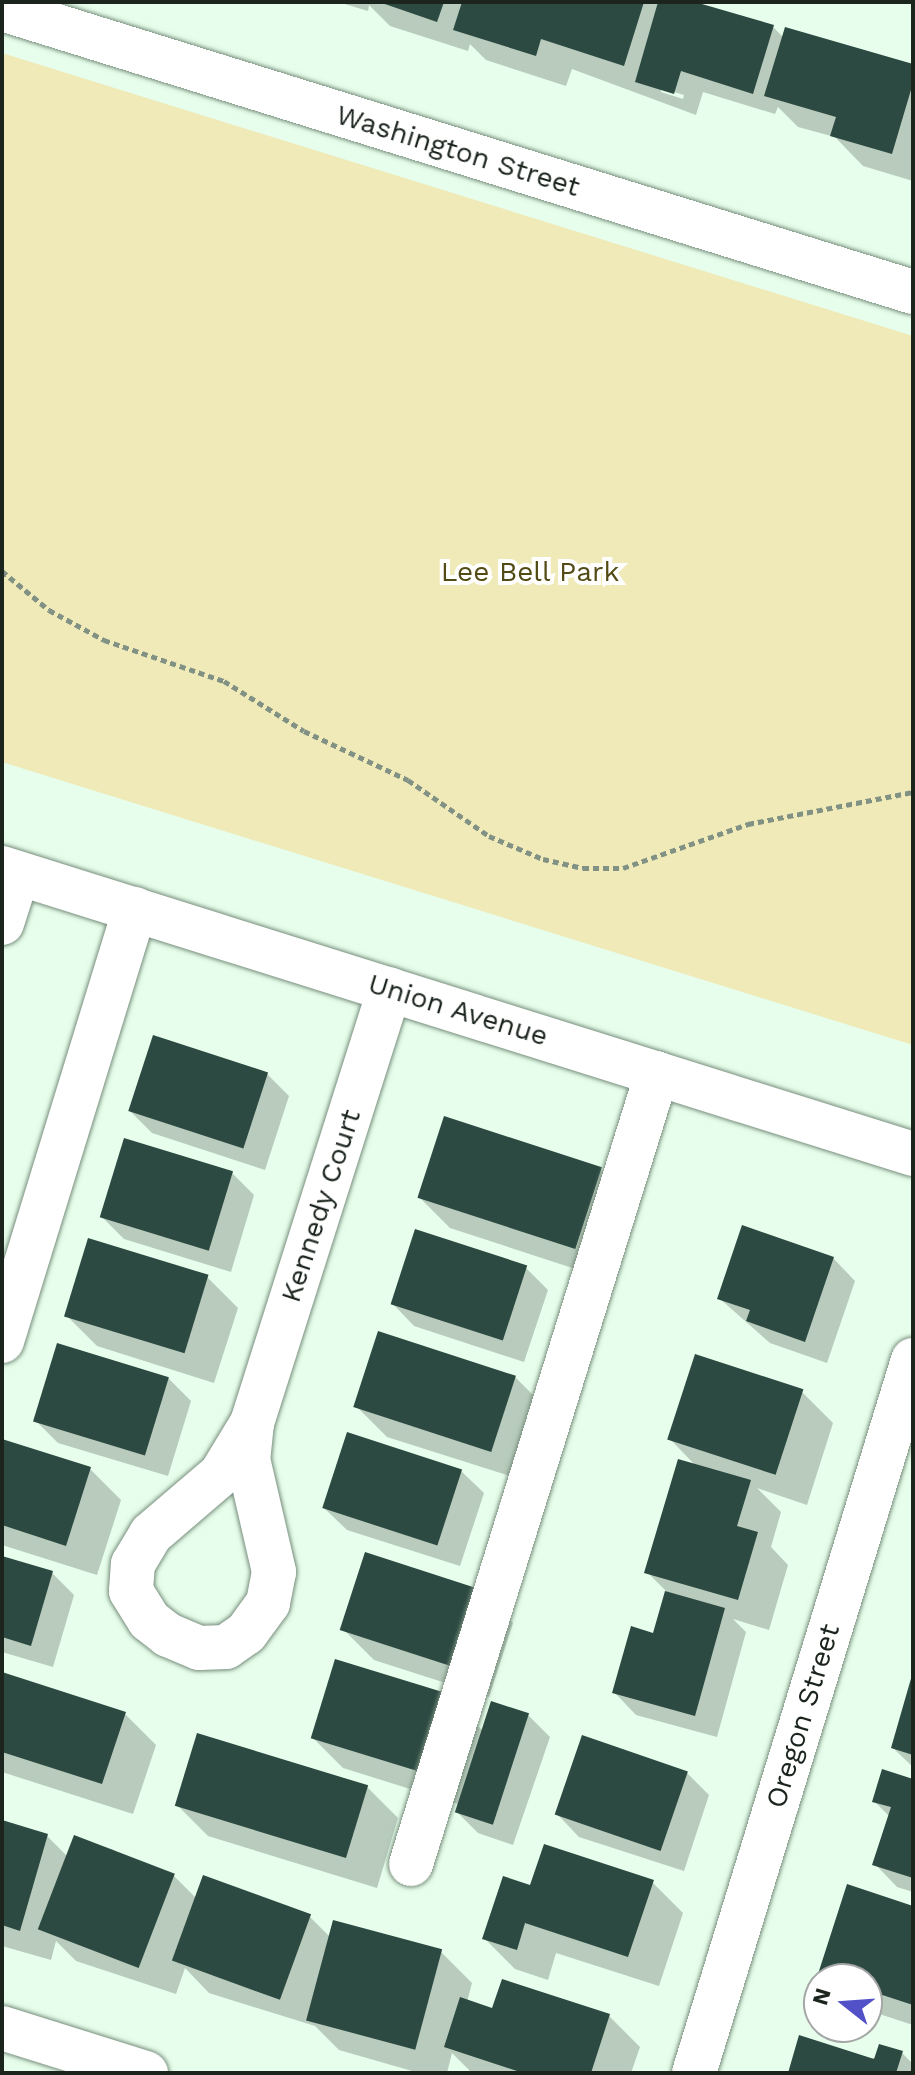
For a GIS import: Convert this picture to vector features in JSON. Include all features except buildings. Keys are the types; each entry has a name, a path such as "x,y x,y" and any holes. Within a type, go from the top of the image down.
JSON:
{"street":[{"name":"Washington Street","path":"2,9 913,292"},
{"name":"Union Avenue","path":"10,870 913,1154"},
{"path":"2,923 10,870"},
{"path":"2,1341 135,909"},
{"name":"Kennedy Court","path":"252,1423 250,1471 274,1572 268,1603 246,1633 226,1647 199,1648 168,1635 149,1620 131,1591 133,1564 151,1534 221,1474 252,1423 390,989"},
{"path":"411,1864 657,1073"},
{"name":"Oregon Street","path":"694,2073 913,1360"},
{"path":"2,2028 146,2073"}],"path":[{"path":"2,571 49,610 104,640 224,681 304,731 408,780 489,836 543,859 583,868 623,868 748,824 913,792"}],"green space":[{"name":"Lee Bell Park","path":"2,53 913,336 913,1045 2,762"}]}
